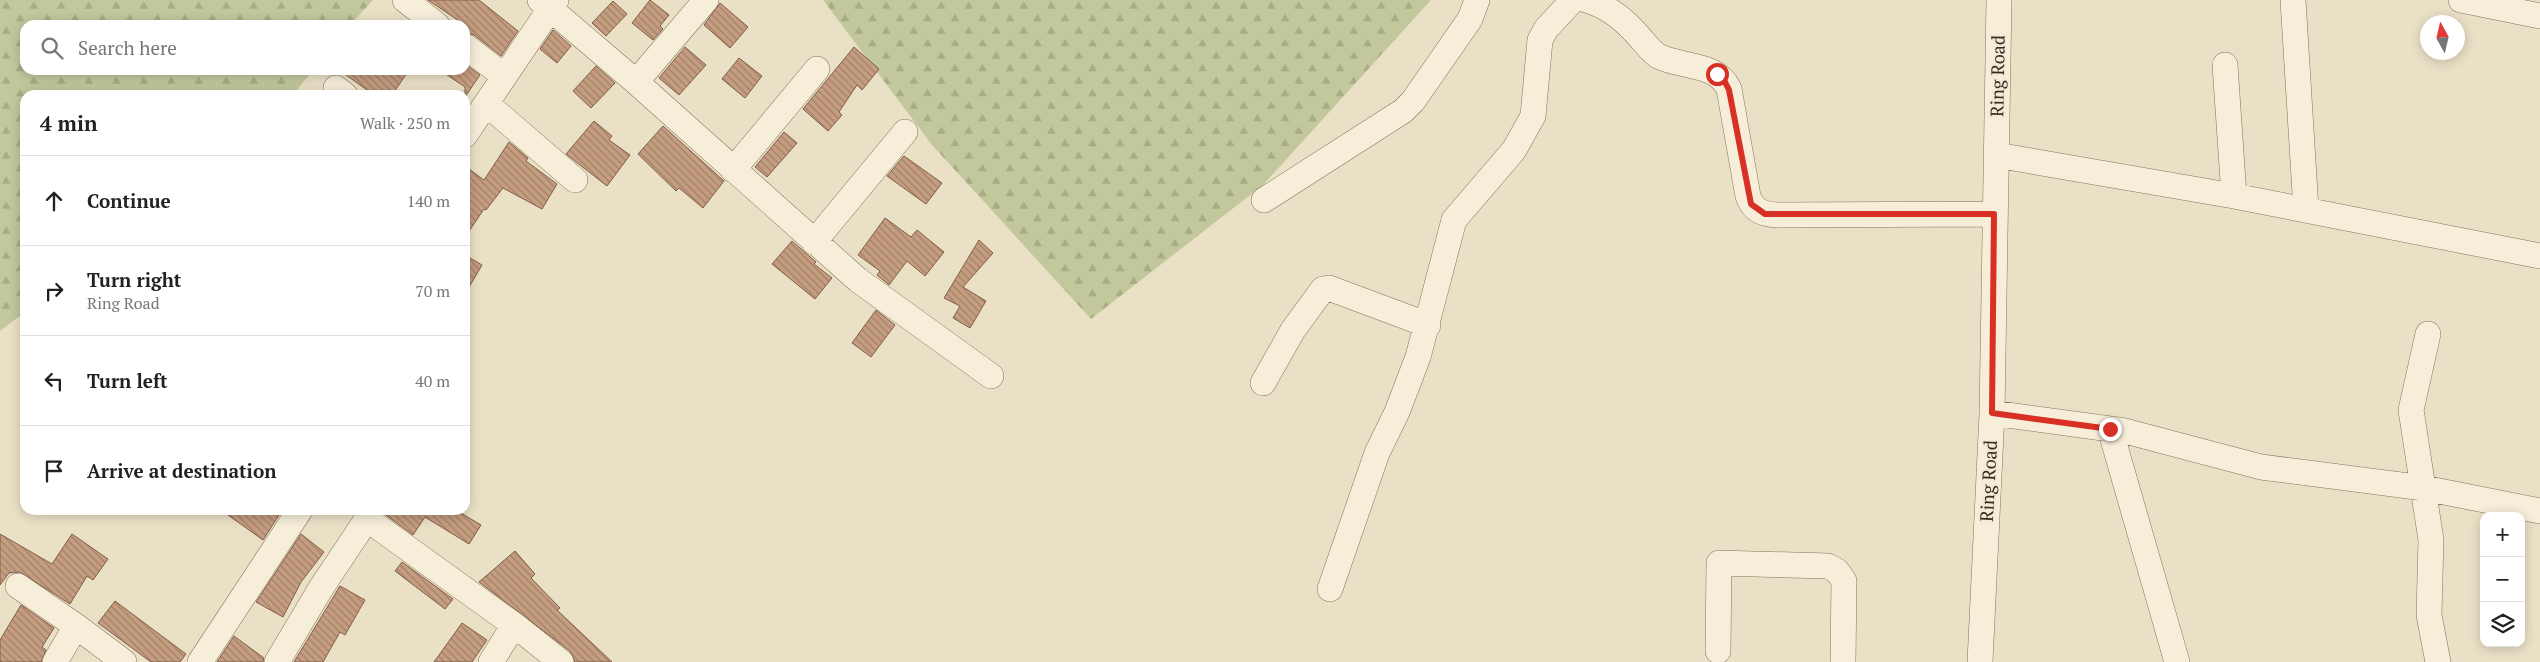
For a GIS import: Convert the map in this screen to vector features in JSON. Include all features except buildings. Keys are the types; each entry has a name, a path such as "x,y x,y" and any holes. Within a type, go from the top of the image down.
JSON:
{"street":[{"path":"405,0 431,20"},
{"path":"636,82 706,0"},
{"path":"1264,200 1403,111 1413,101 1470,19 1477,0"},
{"path":"1330,589 1377,452 1397,412 1428,325 1444,252 1454,220 1514,150 1533,116 1540,40 1546,29 1573,0"},
{"name":"Ring Road","path":"1980,662 1992,413 1999,0"},
{"path":"2293,0 2306,210"},
{"path":"2460,0 2540,16"},
{"path":"470,128 487,104 549,2 733,170 858,280 991,376"},
{"path":"1596,2 1632,29 1656,55 1670,61 1705,69 1724,80 1729,90 1748,196 1755,209 1765,214 1994,214"},
{"path":"470,50 504,76"},
{"path":"2225,65 2234,196"},
{"path":"733,170 816,69"},
{"path":"487,104 575,180"},
{"path":"814,242 906,132"},
{"path":"1996,155 2234,196 2540,256"},
{"path":"1263,382 1293,330 1324,288 1329,288 1428,325"},
{"path":"2428,334 2411,410 2424,488 2432,555 2430,626 2438,662"},
{"path":"1992,413 2125,431 2262,467 2424,488 2540,511"},
{"path":"2110,429 2176,662"},
{"path":"200,662 297,515"},
{"path":"277,662 321,588 367,519 561,662"},
{"path":"1718,651 1719,563 1828,566 1837,571 1844,581 1843,662"},
{"path":"18,586 124,662"},
{"path":"56,662 76,626"},
{"path":"491,662 507,636"}],"green space":[{"path":"0,0 373,0 355,20 20,20 20,75 309,75 297,90 20,90 20,316 0,331"},
{"path":"823,0 1431,0 1263,185 1091,319 932,145"}],"route":[{"path":"1717,74 1724,80 1729,90 1748,196 1755,209 1765,214 1994,214 1992,413 2110,429"}]}
